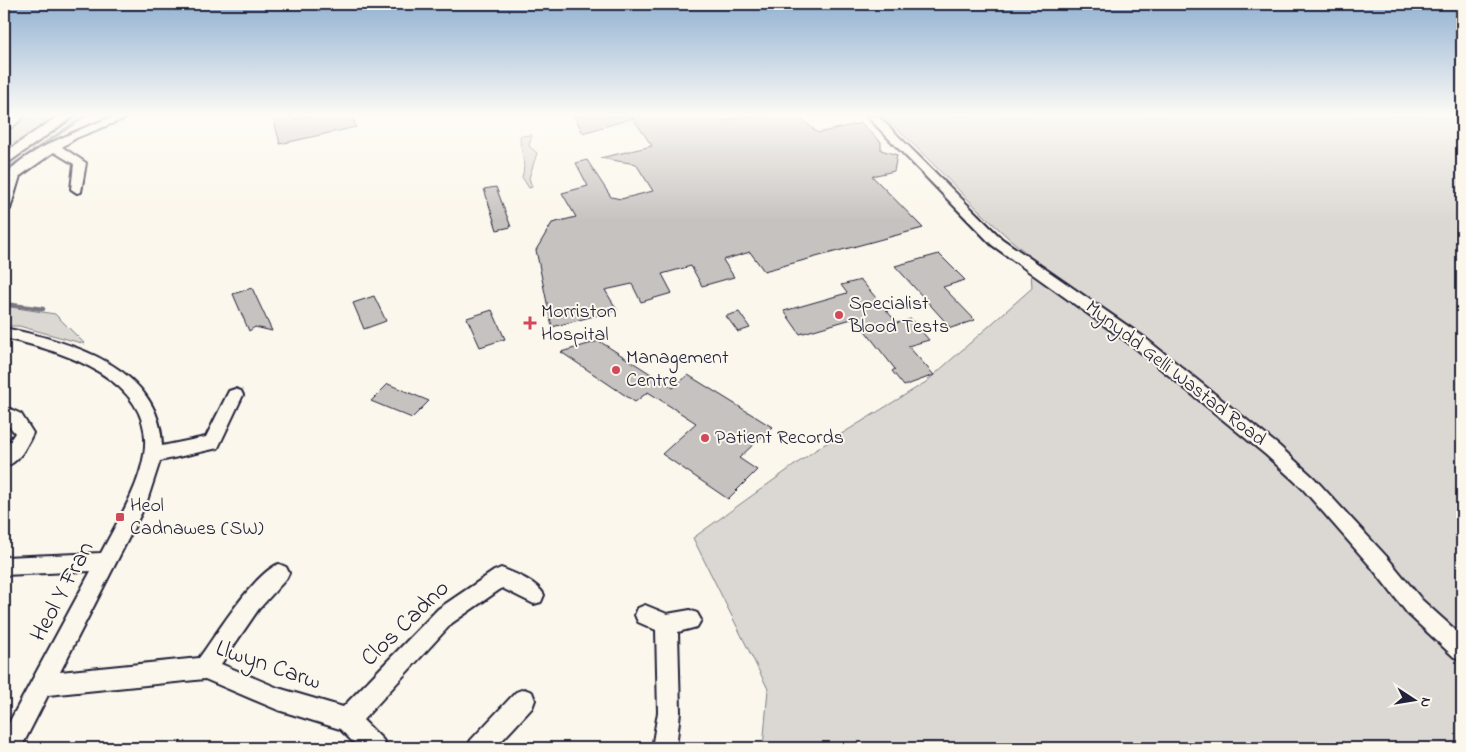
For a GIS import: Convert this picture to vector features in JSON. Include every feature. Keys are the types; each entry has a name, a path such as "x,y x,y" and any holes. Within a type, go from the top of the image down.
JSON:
{"street":[{"path":"4,159 16,151"},
{"path":"4,209 14,174 46,151"},
{"path":"61,151 80,164 77,189"},
{"name":"Mynydd Gelli Wastad Road","path":"910,151 979,227 1139,342 1272,450 1308,484 1379,562 1415,607 1462,650"},
{"name":"Heol Y Fran","path":"4,333 44,341 102,365 138,394 148,417 153,437 153,456 137,504 8,748"},
{"path":"153,456 212,444 235,395"},
{"path":"4,412 15,419 24,432 16,449 4,460"},
{"path":"4,566 108,561"},
{"path":"205,668 251,603 279,573"},
{"name":"Clos Cadno","path":"347,720 446,616 501,577 534,594"},
{"path":"645,615 667,624 690,620"},
{"path":"664,748 670,712 667,624"},
{"name":"Llwyn Carw","path":"42,686 205,668 278,699 347,720 375,748"},
{"path":"479,748 524,700"}],"shaded area":[{"path":"522,151 535,151 537,153 529,178 532,187 529,188 522,177 524,162"},
{"path":"920,151 1462,151 1462,748 763,748 768,689 693,538 817,449 926,382 1032,288 1030,256 974,205"},
{"path":"4,306 55,314 85,344 19,326 4,326"}],"building":[{"path":"630,151 884,151 897,155 894,171 872,176 923,228 764,271 750,252 723,260 734,277 702,286 691,266 662,274 672,293 641,302 632,284 605,290 617,310 552,327 536,250 552,223 576,217 562,193 588,186 576,163 587,160 611,197 621,199 653,191 636,164 600,158"},
{"path":"496,187 511,227 497,230 484,189"},
{"path":"939,254 965,280 943,287 975,320 951,328 895,266"},
{"name":"Specialist Blood Tests","path":"861,280 897,323 911,319 929,340 908,346 934,375 904,386 892,371 895,369 855,318 800,334 784,311 847,293 841,285"},
{"path":"252,288 272,331 255,327 249,331 233,294"},
{"path":"374,296 386,321 364,329 353,303"},
{"path":"492,310 505,339 480,347 467,318"},
{"path":"739,312 750,328 738,332 726,316"},
{"name":"Patient Records","path":"599,341 673,388 688,375 772,427 739,458 757,470 728,499 662,454 696,423 648,392 635,402 561,352"},
{"path":"388,384 429,401 412,418 371,401"}],"waterway":[{"path":"4,171 33,151"},
{"path":"4,304 43,309"}],"place":[{"name":"Specialist Blood Tests","path":"839,315"},
{"name":"Morriston Hospital","path":"530,323"},
{"name":"Management Centre","path":"616,370"},
{"name":"Patient Records","path":"705,438"},
{"name":"Heol Cadnawes (SW)","path":"120,517"}]}
